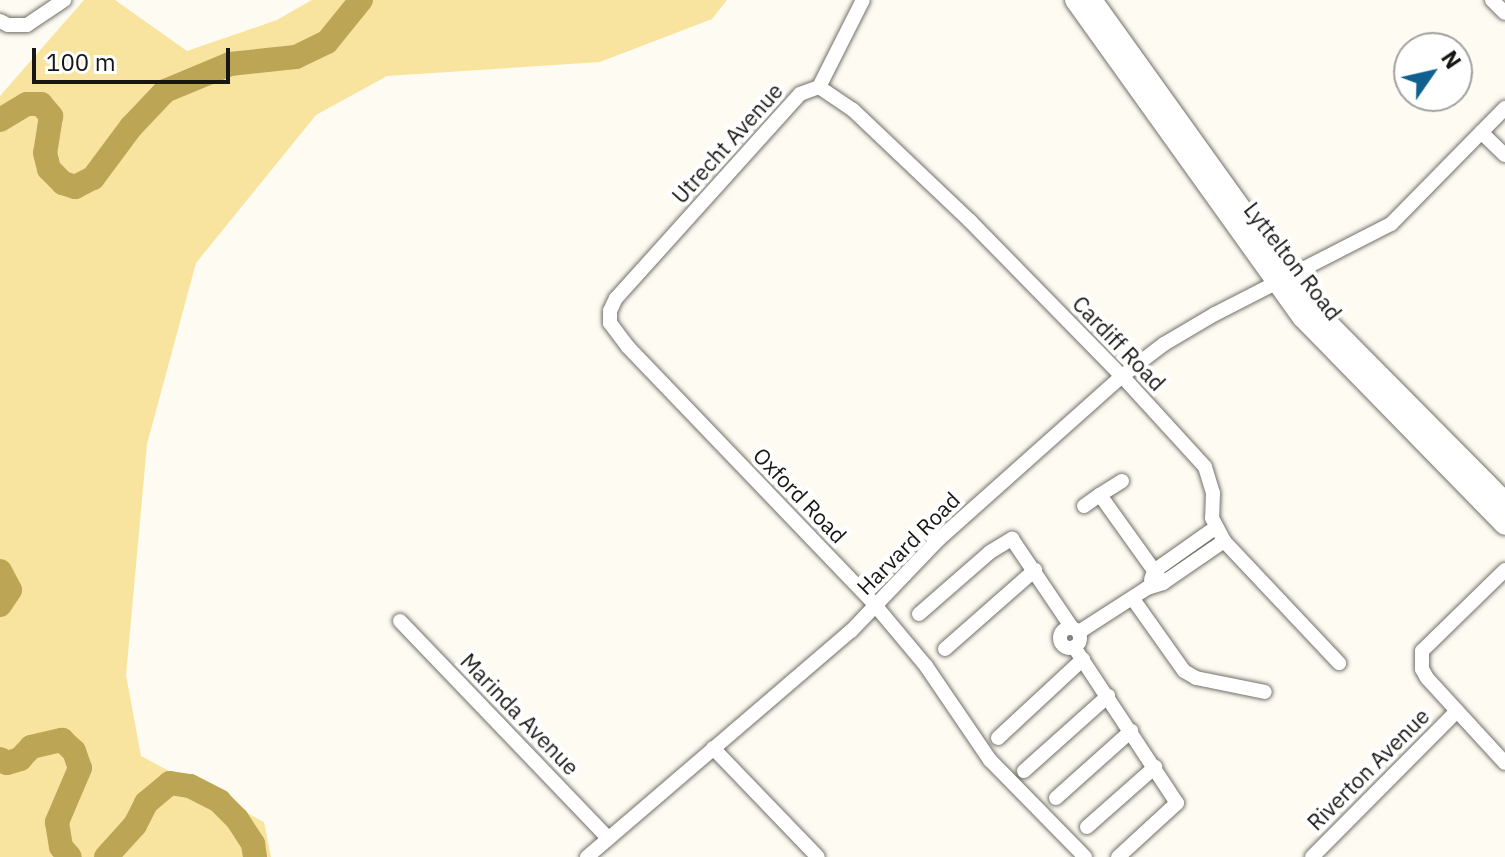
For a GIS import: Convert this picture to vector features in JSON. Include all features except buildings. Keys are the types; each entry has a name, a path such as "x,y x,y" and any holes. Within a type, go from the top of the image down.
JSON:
{"main road":[{"name":"Lyttelton Road","path":"1075,0 1282,280 1505,502"},
{"name":"Lyttelton Road","path":"1092,0 1282,280 1303,318 1505,525"}],"street":[{"path":"0,21 8,25 27,25 64,0"},
{"name":"Utrecht Avenue","path":"610,311 616,298 800,94 809,87 819,87 863,0"},
{"path":"1492,0 1505,13"},
{"name":"Cardiff Road","path":"819,87 844,102 895,150 1122,376 1205,467 1211,480 1219,535"},
{"name":"Harvard Road","path":"587,857 820,659 939,539 1122,376 1164,344 1391,224 1505,108"},
{"path":"1481,132 1505,155"},
{"name":"Oxford Road","path":"610,311 610,323 628,347 875,605 926,666 990,760 1085,857"},
{"path":"1084,506 1122,481"},
{"path":"1100,495 1158,577"},
{"path":"998,738 1077,642 1158,577 1219,535 1339,663"},
{"path":"919,614 1007,539 1018,544 1108,696 1177,800 1176,808 1118,857"},
{"path":"945,649 1035,570"},
{"path":"1505,570 1422,651 1427,678 1505,763"},
{"path":"1133,599 1184,671 1196,678 1265,692"},
{"name":"Marinda Avenue","path":"400,621 608,838"},
{"path":"1024,771 1108,696"},
{"name":"Riverton Avenue","path":"1312,857 1456,712"},
{"path":"1056,798 1131,731"},
{"path":"713,748 818,857"},
{"path":"1087,827 1155,767"}],"shaded area":[{"path":"84,0 115,0 187,51 277,20 312,0 727,0 712,19 600,62 387,76 316,115 196,263 147,444 126,675 141,756 264,822 271,857 0,857 0,96"}],"waterway":[{"path":"0,120 27,104 41,104 51,116 45,153 49,169 63,183 75,187 93,178 131,127 165,91 230,64 296,57 327,42 361,0"},
{"path":"0,571 10,590 0,605"},
{"path":"0,759 7,763 20,759 31,747 62,740 74,751 80,768 57,822 61,847 70,857"},
{"path":"106,857 135,825 146,803 170,783 190,786 219,801 237,819 253,844 255,857"}]}
